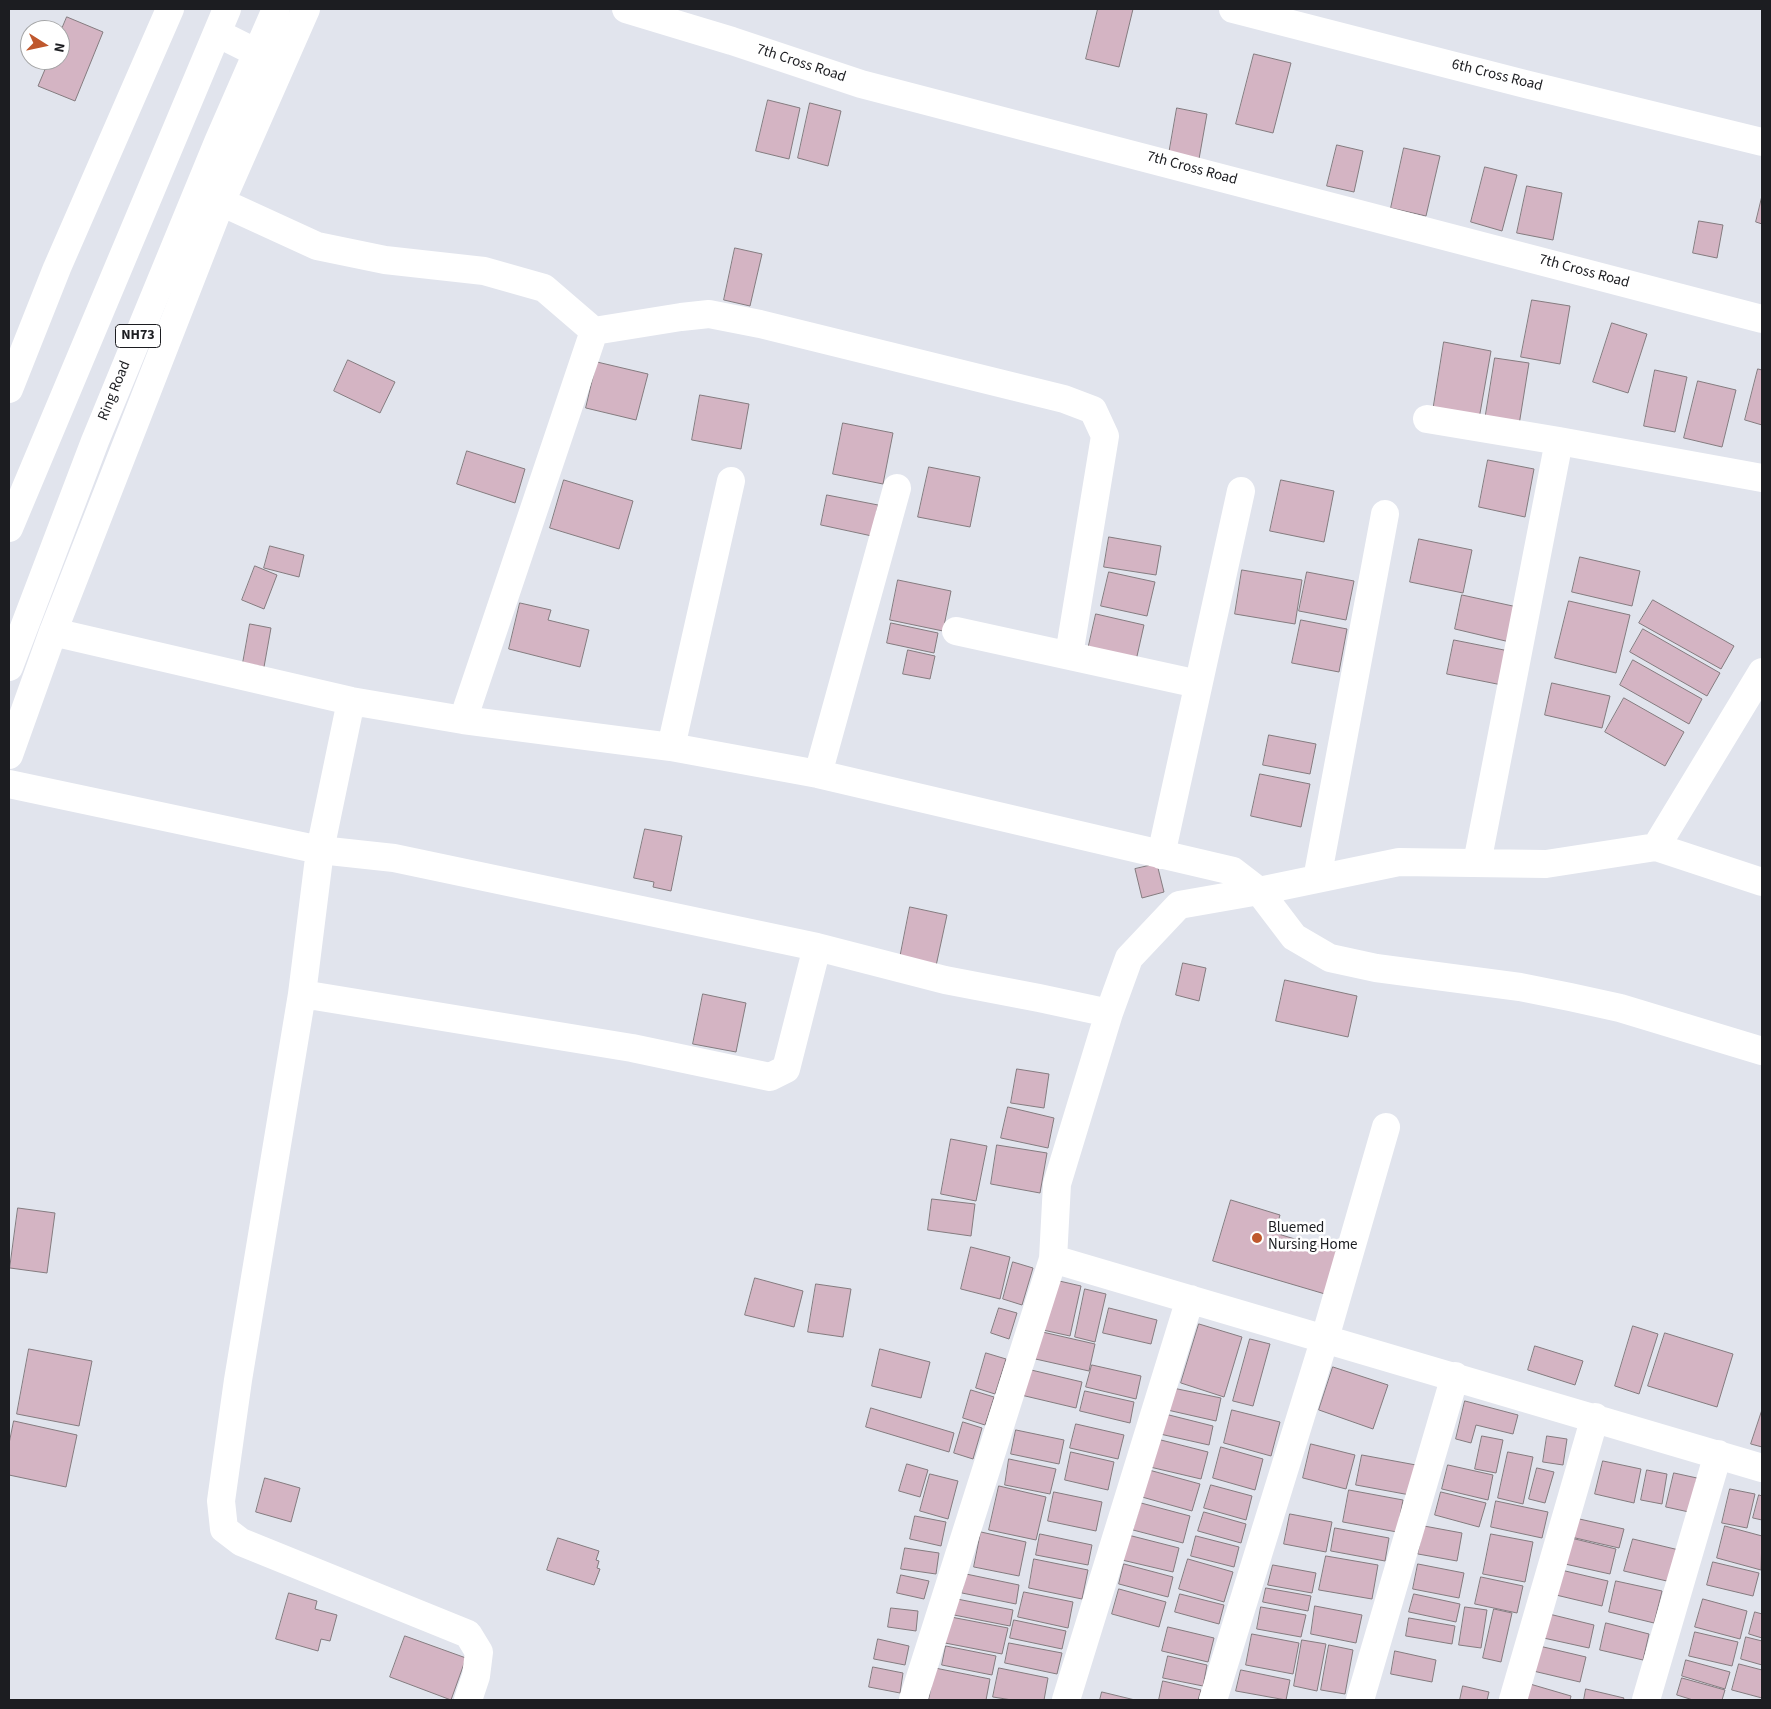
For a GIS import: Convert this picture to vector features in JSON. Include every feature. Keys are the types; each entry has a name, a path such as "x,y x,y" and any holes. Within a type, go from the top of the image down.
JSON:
{"main road":[{"path":"9,389 57,268 170,9"},
{"name":"Ring Road","path":"9,667 94,441 218,142 276,9"},
{"path":"9,755 53,632 221,202 306,9"},
{"name":"7th Cross Road","path":"626,9 732,41 861,84 1762,319"},
{"name":"6th Cross Road","path":"1232,9 1762,142"},
{"path":"222,21 257,53"},
{"name":"NH73","path":"9,528 222,21"},
{"path":"221,202 317,246 386,260 484,271 544,288 594,331 709,314 760,324 1064,399 1093,410 1105,436 1069,655"},
{"path":"463,720 594,331"},
{"path":"1427,419 1762,478"},
{"path":"1477,863 1559,441"},
{"path":"671,747 731,481"},
{"path":"818,774 897,488"},
{"path":"1161,855 1241,491"},
{"path":"1317,879 1385,514"},
{"path":"956,631 1198,684"},
{"path":"53,632 351,701 463,720 671,747 818,774 932,799 1233,871 1259,891 1294,937 1330,958 1376,968 1520,987 1570,997 1620,1008 1762,1051"},
{"path":"1656,848 1762,672"},
{"path":"351,701 320,850 302,994 238,1380 221,1501 224,1530 241,1542 468,1634 479,1652 476,1676 468,1700"},
{"path":"9,784 320,850 394,858 817,947 944,980 1109,1013"},
{"path":"913,1700 1053,1258 1058,1184 1109,1013 1129,958 1179,905 1259,891 1399,862 1546,864 1656,848 1762,882"},
{"path":"302,994 632,1048 770,1077 786,1069 817,947"},
{"path":"1213,1700 1324,1338 1386,1127"},
{"path":"1053,1258 1762,1468"},
{"path":"1066,1700 1190,1299"},
{"path":"1360,1700 1455,1376"},
{"path":"1513,1700 1594,1417"},
{"path":"1646,1700 1718,1454"}],"building":[{"path":"1098,9 1133,9 1119,67 1086,59"},
{"path":"67,17 103,32 75,101 38,86 45,70 70,70 70,20 66,20"},
{"path":"1254,54 1291,63 1273,133 1236,124"},
{"path":"768,100 800,108 789,159 756,151"},
{"path":"810,103 841,111 828,166 798,158"},
{"path":"1177,108 1207,114 1199,159 1169,154"},
{"path":"1337,145 1363,151 1354,192 1327,186"},
{"path":"1404,148 1440,156 1426,216 1391,208"},
{"path":"1485,167 1517,175 1502,231 1471,222"},
{"path":"1527,186 1562,193 1553,240 1517,233"},
{"path":"1762,196 1762,224 1756,222"},
{"path":"1699,221 1723,225 1717,258 1693,253"},
{"path":"735,248 762,254 750,306 724,300"},
{"path":"1532,300 1570,306 1560,364 1521,357"},
{"path":"1612,323 1647,334 1628,393 1593,382"},
{"path":"1444,342 1491,351 1479,419 1433,411"},
{"path":"1495,358 1529,363 1519,425 1485,420"},
{"path":"348,360 395,382 380,413 334,391"},
{"path":"597,362 648,374 636,420 586,408"},
{"path":"1758,369 1762,370 1762,425 1745,420"},
{"path":"1655,370 1687,377 1675,432 1644,426"},
{"path":"1698,381 1736,390 1722,447 1684,438"},
{"path":"700,395 749,404 741,449 692,440"},
{"path":"843,423 893,433 883,484 833,474"},
{"path":"467,451 525,469 515,503 457,484"},
{"path":"1488,460 1534,469 1525,517 1479,507"},
{"path":"929,467 980,477 970,527 918,517"},
{"path":"564,480 633,501 619,549 550,528"},
{"path":"1281,480 1334,491 1324,542 1270,531"},
{"path":"827,495 878,505 872,536 821,525"},
{"path":"1109,537 1161,546 1156,575 1104,567"},
{"path":"1419,539 1472,550 1463,593 1410,582"},
{"path":"270,546 304,555 299,577 264,568"},
{"path":"1580,557 1640,571 1632,606 1572,592"},
{"path":"255,566 277,575 264,609 242,600"},
{"path":"1242,570 1302,580 1295,624 1235,614"},
{"path":"1109,572 1155,582 1147,616 1101,606"},
{"path":"1307,572 1354,581 1346,620 1299,611"},
{"path":"898,580 951,591 943,631 890,620"},
{"path":"1462,595 1522,608 1514,643 1455,629"},
{"path":"1653,600 1734,646 1721,669 1639,623"},
{"path":"1569,601 1630,615 1616,673 1555,658"},
{"path":"520,603 551,610 548,620 589,630 580,667 509,649"},
{"path":"1096,614 1144,625 1135,665 1087,654"},
{"path":"1301,620 1347,629 1339,672 1292,663"},
{"path":"891,623 938,633 934,653 887,643"},
{"path":"250,624 271,628 264,667 243,663"},
{"path":"1643,629 1720,673 1707,696 1630,652"},
{"path":"1454,640 1514,652 1507,686 1447,674"},
{"path":"908,650 935,656 930,679 903,674"},
{"path":"1633,660 1702,699 1689,724 1620,685"},
{"path":"1552,683 1610,696 1602,728 1545,715"},
{"path":"1624,698 1684,732 1665,766 1605,732"},
{"path":"1269,735 1316,744 1310,774 1263,765"},
{"path":"1260,774 1310,784 1301,827 1251,816"},
{"path":"645,829 682,836 671,891 653,887 654,882 634,878"},
{"path":"1157,864 1164,892 1142,898 1135,869"},
{"path":"910,907 947,915 936,966 900,958"},
{"path":"1183,963 1206,968 1199,1001 1176,995"},
{"path":"1285,980 1357,996 1348,1037 1276,1021"},
{"path":"703,994 746,1003 736,1052 693,1044"},
{"path":"1017,1069 1049,1074 1044,1108 1011,1103"},
{"path":"1008,1107 1054,1118 1048,1148 1001,1138"},
{"path":"951,1139 987,1146 976,1201 941,1194"},
{"path":"997,1145 1047,1153 1040,1193 991,1184"},
{"path":"932,1199 975,1204 971,1236 928,1230"},
{"path":"1231,1200 1280,1215 1275,1233 1338,1252 1325,1294 1213,1261"},
{"path":"18,1208 55,1213 47,1273 10,1268"},
{"path":"971,1247 1010,1257 1000,1299 961,1289"},
{"path":"1013,1262 1033,1268 1022,1305 1003,1299"},
{"path":"755,1278 803,1291 794,1327 745,1315"},
{"path":"1055,1280 1081,1286 1070,1336 1043,1330"},
{"path":"816,1284 851,1289 843,1337 808,1332"},
{"path":"1085,1289 1106,1294 1095,1342 1075,1337"},
{"path":"999,1308 1017,1313 1009,1339 991,1333"},
{"path":"1109,1308 1157,1320 1151,1344 1103,1333"},
{"path":"1199,1324 1242,1337 1224,1397 1181,1383"},
{"path":"1633,1326 1658,1334 1639,1394 1615,1386"},
{"path":"1038,1331 1095,1344 1089,1371 1031,1358"},
{"path":"1665,1333 1733,1354 1717,1407 1648,1386"},
{"path":"1250,1339 1270,1344 1253,1406 1233,1401"},
{"path":"1535,1346 1583,1361 1575,1385 1528,1370"},
{"path":"29,1349 92,1361 79,1426 17,1414"},
{"path":"880,1349 930,1362 921,1398 872,1386"},
{"path":"986,1353 1006,1359 995,1394 976,1388"},
{"path":"1092,1365 1141,1376 1136,1399 1086,1387"},
{"path":"1333,1367 1388,1385 1373,1429 1319,1410"},
{"path":"1027,1369 1082,1382 1076,1408 1021,1395"},
{"path":"1168,1387 1221,1398 1216,1421 1163,1409"},
{"path":"971,1390 994,1397 985,1425 963,1418"},
{"path":"1085,1391 1134,1402 1130,1423 1080,1411"},
{"path":"1465,1401 1518,1415 1513,1434 1476,1425 1471,1443 1456,1439"},
{"path":"871,1408 954,1433 949,1452 866,1427"},
{"path":"1232,1410 1280,1422 1271,1456 1224,1443"},
{"path":"1762,1410 1762,1447 1751,1444"},
{"path":"1165,1414 1213,1426 1209,1445 1160,1434"},
{"path":"14,1421 77,1435 66,1487 9,1475 9,1444"},
{"path":"963,1422 982,1428 973,1459 954,1453"},
{"path":"1076,1424 1124,1435 1118,1459 1070,1448"},
{"path":"1016,1430 1064,1440 1059,1464 1011,1454"},
{"path":"1482,1436 1503,1440 1496,1473 1475,1469"},
{"path":"1547,1436 1567,1439 1563,1465 1543,1462"},
{"path":"1157,1439 1208,1452 1201,1479 1150,1467"},
{"path":"1311,1444 1355,1455 1346,1489 1303,1478"},
{"path":"1221,1447 1263,1459 1255,1490 1213,1478"},
{"path":"1071,1452 1114,1462 1108,1490 1065,1480"},
{"path":"1508,1452 1533,1457 1523,1504 1498,1498"},
{"path":"1362,1455 1416,1465 1410,1495 1356,1485"},
{"path":"1009,1459 1056,1469 1050,1494 1005,1485"},
{"path":"1603,1461 1641,1469 1634,1503 1595,1494"},
{"path":"907,1464 928,1470 920,1497 899,1491"},
{"path":"1448,1465 1493,1475 1488,1500 1442,1489"},
{"path":"1537,1468 1554,1472 1545,1503 1529,1499"},
{"path":"1149,1470 1200,1484 1192,1511 1142,1497"},
{"path":"1647,1470 1667,1474 1662,1504 1641,1500"},
{"path":"1674,1473 1697,1478 1689,1512 1666,1507"},
{"path":"930,1474 958,1481 948,1519 920,1511"},
{"path":"265,1478 300,1488 291,1522 256,1512"},
{"path":"1211,1485 1252,1496 1246,1520 1204,1508"},
{"path":"999,1486 1046,1497 1036,1540 989,1530"},
{"path":"1730,1489 1755,1494 1747,1528 1722,1523"},
{"path":"1349,1490 1403,1500 1397,1532 1343,1522"},
{"path":"1054,1492 1102,1502 1096,1531 1048,1521"},
{"path":"1441,1492 1486,1503 1479,1527 1435,1515"},
{"path":"1759,1495 1762,1496 1762,1520 1753,1518"},
{"path":"1496,1501 1548,1512 1542,1538 1491,1527"},
{"path":"1141,1503 1190,1516 1183,1543 1133,1530"},
{"path":"1204,1512 1246,1524 1241,1543 1198,1531"},
{"path":"1290,1514 1332,1522 1326,1552 1284,1544"},
{"path":"915,1516 946,1522 941,1546 910,1539"},
{"path":"1575,1518 1624,1529 1619,1548 1571,1537"},
{"path":"1424,1526 1462,1533 1457,1561 1418,1554"},
{"path":"1725,1526 1762,1536 1761,1570 1717,1558"},
{"path":"1335,1528 1389,1538 1385,1561 1331,1551"},
{"path":"981,1532 1026,1542 1019,1576 974,1567"},
{"path":"1040,1534 1092,1545 1088,1565 1036,1555"},
{"path":"1491,1534 1533,1542 1525,1582 1483,1574"},
{"path":"1128,1535 1179,1548 1173,1572 1122,1560"},
{"path":"1196,1536 1239,1547 1234,1567 1191,1556"},
{"path":"558,1538 599,1551 596,1560 599,1561 597,1568 600,1569 594,1585 547,1570"},
{"path":"1571,1538 1616,1549 1610,1574 1565,1564"},
{"path":"1633,1539 1679,1550 1671,1582 1624,1571"},
{"path":"905,1548 939,1553 936,1574 901,1569"},
{"path":"1326,1556 1378,1565 1372,1599 1319,1590"},
{"path":"1034,1559 1088,1570 1082,1599 1029,1588"},
{"path":"1188,1559 1233,1572 1224,1602 1179,1589"},
{"path":"1713,1562 1759,1573 1753,1596 1707,1585"},
{"path":"1124,1564 1173,1577 1168,1597 1119,1584"},
{"path":"1418,1564 1464,1573 1459,1598 1413,1589"},
{"path":"1273,1565 1316,1573 1312,1593 1268,1585"},
{"path":"1561,1570 1608,1581 1602,1606 1556,1595"},
{"path":"966,1574 1019,1585 1016,1604 962,1593"},
{"path":"901,1575 929,1581 924,1599 897,1593"},
{"path":"1481,1577 1523,1586 1517,1613 1475,1604"},
{"path":"1616,1581 1662,1591 1654,1623 1609,1612"},
{"path":"1266,1588 1311,1596 1308,1611 1263,1602"},
{"path":"1119,1589 1166,1602 1159,1627 1112,1614"},
{"path":"1024,1592 1073,1602 1068,1628 1018,1617"},
{"path":"289,1593 317,1601 315,1609 337,1615 330,1641 321,1639 318,1651 276,1639"},
{"path":"1180,1594 1224,1605 1219,1624 1175,1612"},
{"path":"1414,1594 1460,1604 1456,1622 1409,1612"},
{"path":"957,1599 1013,1610 1010,1626 954,1615"},
{"path":"1703,1599 1747,1611 1740,1639 1695,1627"},
{"path":"1315,1606 1362,1615 1356,1643 1311,1634"},
{"path":"1261,1607 1306,1615 1301,1637 1257,1629"},
{"path":"1465,1607 1487,1610 1481,1648 1459,1645"},
{"path":"891,1608 918,1611 916,1631 888,1627"},
{"path":"1494,1609 1512,1613 1501,1662 1483,1658"},
{"path":"1755,1612 1762,1614 1762,1638 1749,1634"},
{"path":"1545,1613 1594,1625 1589,1648 1539,1637"},
{"path":"951,1617 1008,1628 1002,1654 945,1643"},
{"path":"1409,1618 1455,1626 1452,1644 1406,1636"},
{"path":"1014,1620 1066,1631 1062,1649 1010,1638"},
{"path":"1606,1623 1649,1634 1643,1660 1600,1650"},
{"path":"1168,1627 1214,1638 1208,1662 1162,1651"},
{"path":"1695,1632 1738,1642 1732,1666 1689,1656"},
{"path":"1252,1634 1299,1643 1293,1674 1246,1665"},
{"path":"405,1636 466,1658 451,1700 390,1677"},
{"path":"1746,1637 1762,1641 1762,1665 1741,1659"},
{"path":"878,1639 909,1646 905,1665 874,1659"},
{"path":"1302,1640 1326,1644 1317,1691 1294,1686"},
{"path":"1009,1643 1062,1653 1057,1674 1005,1663"},
{"path":"1329,1645 1353,1650 1345,1694 1321,1690"},
{"path":"1535,1645 1586,1657 1580,1682 1529,1670"},
{"path":"946,1646 996,1656 992,1675 942,1665"},
{"path":"1395,1651 1436,1660 1432,1682 1391,1674"},
{"path":"1168,1656 1207,1665 1203,1686 1163,1678"},
{"path":"1686,1660 1730,1672 1725,1689 1682,1676"},
{"path":"1739,1664 1762,1670 1762,1698 1732,1690"},
{"path":"873,1667 903,1673 900,1693 869,1687"},
{"path":"935,1668 990,1679 986,1700 929,1700"},
{"path":"999,1668 1048,1678 1044,1700 1012,1700 993,1697"},
{"path":"1241,1670 1290,1680 1286,1700 1236,1691"},
{"path":"1682,1678 1725,1690 1722,1700 1693,1700 1677,1695"},
{"path":"1163,1681 1201,1690 1198,1700 1159,1700"},
{"path":"1530,1684 1571,1696 1570,1700 1525,1700"},
{"path":"1463,1686 1489,1692 1487,1700 1460,1700"},
{"path":"1586,1689 1624,1698 1623,1700 1584,1700"},
{"path":"1102,1692 1135,1700 1100,1700"}],"place":[{"name":"Bluemed Nursing Home","path":"1257,1238"}]}
